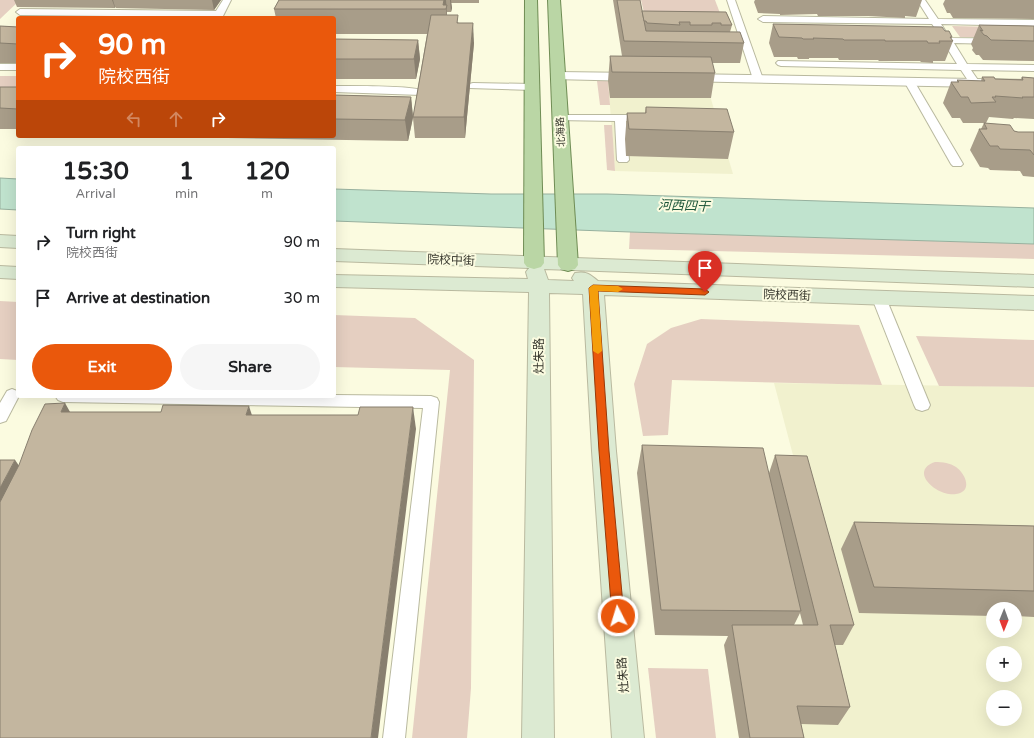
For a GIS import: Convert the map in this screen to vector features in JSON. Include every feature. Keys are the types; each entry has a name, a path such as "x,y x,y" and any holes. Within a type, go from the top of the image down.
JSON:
{"main road":[{"path":"531,0 533,190 537,275"},
{"name":"北海路","path":"554,0 568,265"},
{"path":"532,51 557,52"},
{"path":"0,241 16,242"},
{"name":"院校中街","path":"336,255 537,275"},
{"path":"568,265 593,288"},
{"name":"院校中街","path":"336,281 537,275 568,265"},
{"name":"院校西街","path":"568,265 1034,281"},
{"path":"0,272 16,273"},
{"name":"院校西街","path":"537,275 593,288 1034,303"},
{"name":"灶朱路","path":"537,275 538,738"},
{"name":"灶朱路","path":"593,288 604,451 628,738"}],"street":[{"path":"558,76 650,77"},
{"path":"672,78 758,78 1034,84"}],"lane":[{"path":"20,12 219,16 227,0"},
{"path":"731,0 742,44 758,78"},
{"path":"921,0 976,83"},
{"path":"763,19 1034,23"},
{"path":"924,40 1034,42"},
{"path":"781,63 1034,68"},
{"path":"0,67 16,67"},
{"path":"909,81 957,164"},
{"path":"336,89 422,89"},
{"path":"473,89 532,90"},
{"path":"560,118 659,118"},
{"path":"620,118 622,160"},
{"path":"880,298 922,405"},
{"path":"0,417 10,395"},
{"path":"186,398 431,402 394,738"}],"shaded area":[{"path":"0,0 20,0 0,19"},
{"path":"641,0 715,0 723,21 646,21"},
{"path":"952,26 1034,28 1034,38 960,37"},
{"path":"0,76 16,76 16,99 0,99"},
{"path":"597,81 608,81 610,105 600,105"},
{"path":"608,81 706,82 733,174 615,171"},
{"path":"604,125 612,125 615,171 607,170"},
{"path":"630,232 1034,244 1034,259 629,249"},
{"path":"0,301 16,302 16,360 0,359"},
{"path":"336,315 415,318 474,360 471,688 467,738 412,738 450,370 336,367"},
{"path":"701,319 859,325 882,385 672,380 668,435 643,436 634,384 647,344 671,328"},
{"path":"916,336 1034,340 1034,387 939,386"},
{"path":"774,383 1034,387 1034,738 739,738 724,645 843,645"},
{"path":"935,462 949,464 960,470 966,482 965,490 961,493 949,494 934,488 925,477 924,471 927,466"},
{"path":"648,668 708,669 716,738 656,738"}],"water":[{"path":"0,178 16,179 16,210 0,209"},
{"name":"河西四干","path":"336,189 491,194 607,194 1034,208 1034,244 630,232 336,221"}],"building":[{"path":"279,0 444,0 443,5 447,5 446,9 274,9"},
{"path":"617,0 640,0 646,31 740,32 744,43 624,41"},
{"path":"642,11 726,12 732,25 712,23 712,25 690,25 690,22 679,22 680,25 647,23 644,21"},
{"path":"431,15 458,15 457,23 473,23 464,117 413,117"},
{"path":"773,24 942,27 945,31 949,31 952,37 950,37 953,41 928,43 927,41 803,39 779,37"},
{"path":"979,25 1034,26 1034,41 991,40 980,30 983,31"},
{"path":"0,26 16,27 16,44 0,43"},
{"path":"336,39 418,40 414,59 336,59"},
{"path":"610,56 711,57 715,73 612,72"},
{"path":"982,77 1023,80 1022,77 1034,78 1034,97 1022,97 1023,98 995,96 996,97 992,97 996,102 971,103 968,97 961,97 951,82 959,82 957,80 985,81"},
{"path":"0,87 16,87 16,109 0,108"},
{"path":"336,95 411,97 405,120 336,119"},
{"path":"646,107 727,109 734,132 629,129 627,113 646,113"},
{"path":"984,123 1010,125 1014,131 1018,132 1034,132 1034,155 1030,150 1000,149 998,146 990,146 979,129 987,129"},
{"path":"65,403 61,412 161,412 163,405 249,406 246,415 358,415 360,407 413,407 371,738 0,738 0,502 19,465 32,430 45,404"},
{"path":"642,445 763,448 801,611 661,610"},
{"path":"775,455 807,456 854,625 830,625 850,707 797,706 804,738 750,738 732,625 818,625"},
{"path":"0,460 15,460 0,488"},
{"path":"854,522 1034,526 1034,591 874,587"}],"slow traffic":[{"path":"598,351 593,288 618,289"}],"route":[{"path":"618,616 604,451 593,288 705,292"}]}
